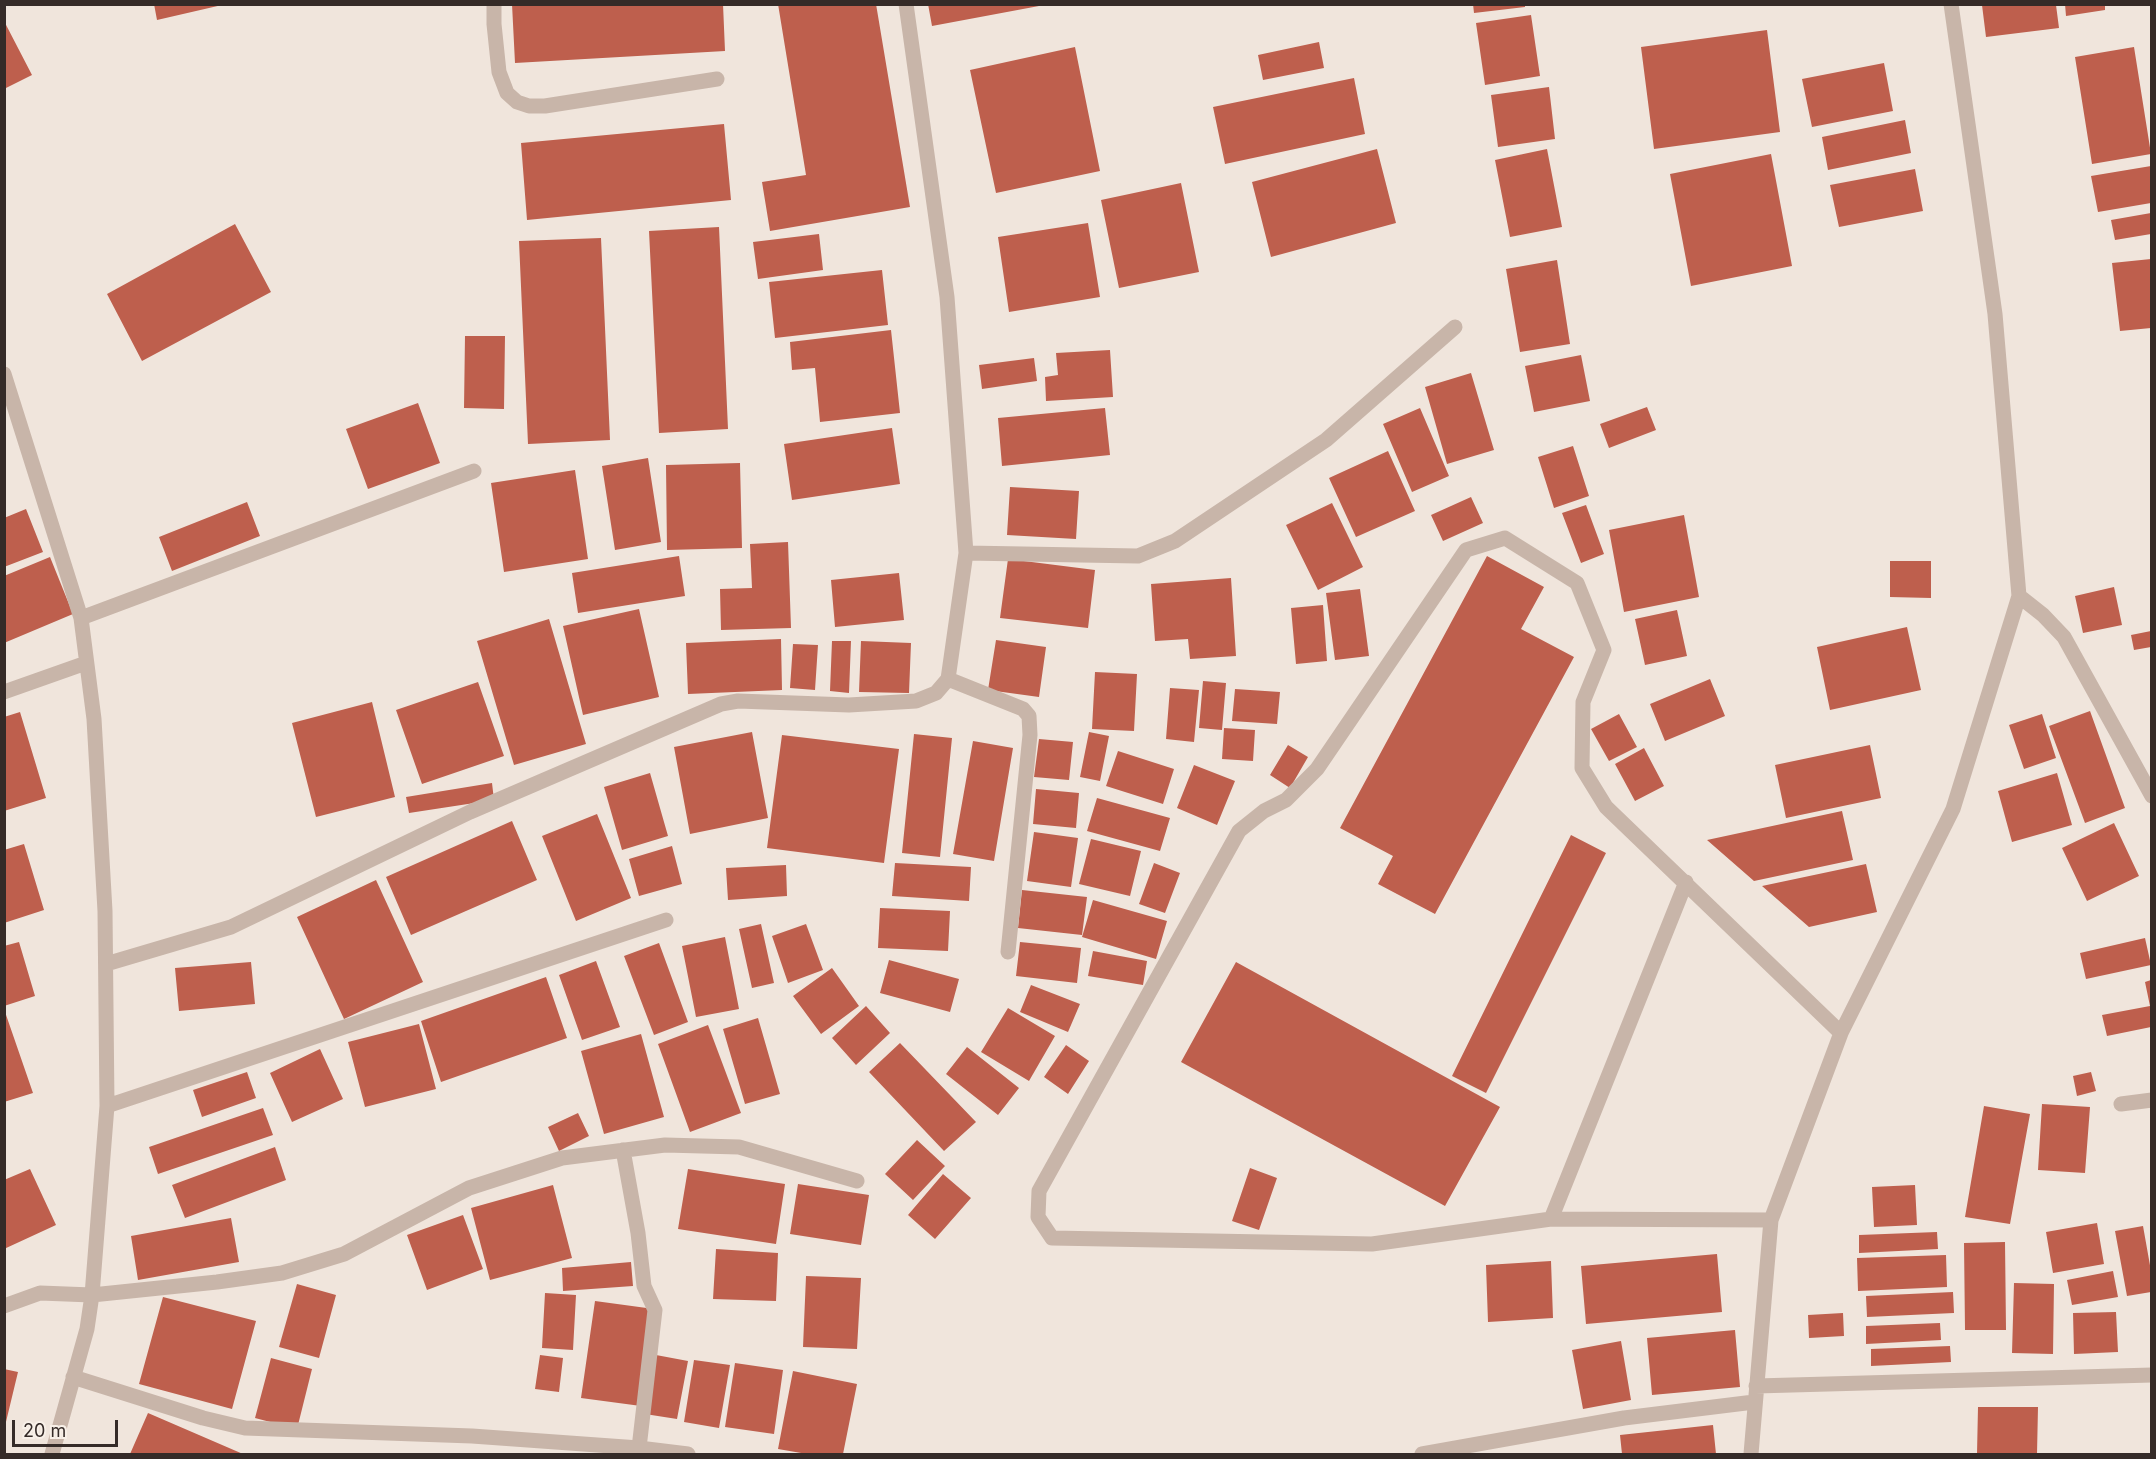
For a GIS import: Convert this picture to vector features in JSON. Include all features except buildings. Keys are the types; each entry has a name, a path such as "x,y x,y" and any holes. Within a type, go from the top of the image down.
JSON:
{"street":[{"path":"494,4 499,72 507,93 517,102 529,106 545,106 717,79"},
{"path":"106,964 231,927 470,812 721,704 738,701 849,705 916,701 936,693 948,679 966,553 947,297 906,4"},
{"path":"1751,1455 1771,1220 1841,1034 1953,809 2019,596 1995,314 1951,4"},
{"path":"966,553 1138,556 1175,541 1326,440 1455,327"},
{"path":"4,374 81,618 94,719 106,964 107,1106 92,1295 87,1329 52,1455"},
{"path":"81,618 474,471"},
{"path":"1771,1220 1551,1219 1372,1244 1052,1238 1038,1217 1039,1191 1239,831 1264,811 1286,800 1317,769 1466,550 1505,538 1577,582 1604,650 1583,702 1582,768 1606,807 1841,1034"},
{"path":"2019,596 2043,615 2064,637 2151,796"},
{"path":"4,692 86,663"},
{"path":"948,679 1023,709 1029,716 1030,735 1008,952"},
{"path":"1551,1219 1686,882"},
{"path":"107,1106 666,920"},
{"path":"2121,1104 2151,1100"},
{"path":"4,1306 40,1293 92,1295 282,1273 344,1254 469,1188 562,1158 665,1145 739,1147 857,1181"},
{"path":"623,1150 638,1233 644,1286 656,1310 639,1448"},
{"path":"1756,1386 2151,1375"},
{"path":"74,1377 203,1418 245,1428 472,1436 639,1448 688,1455"},
{"path":"1422,1455 1624,1418 1754,1402"}]}
